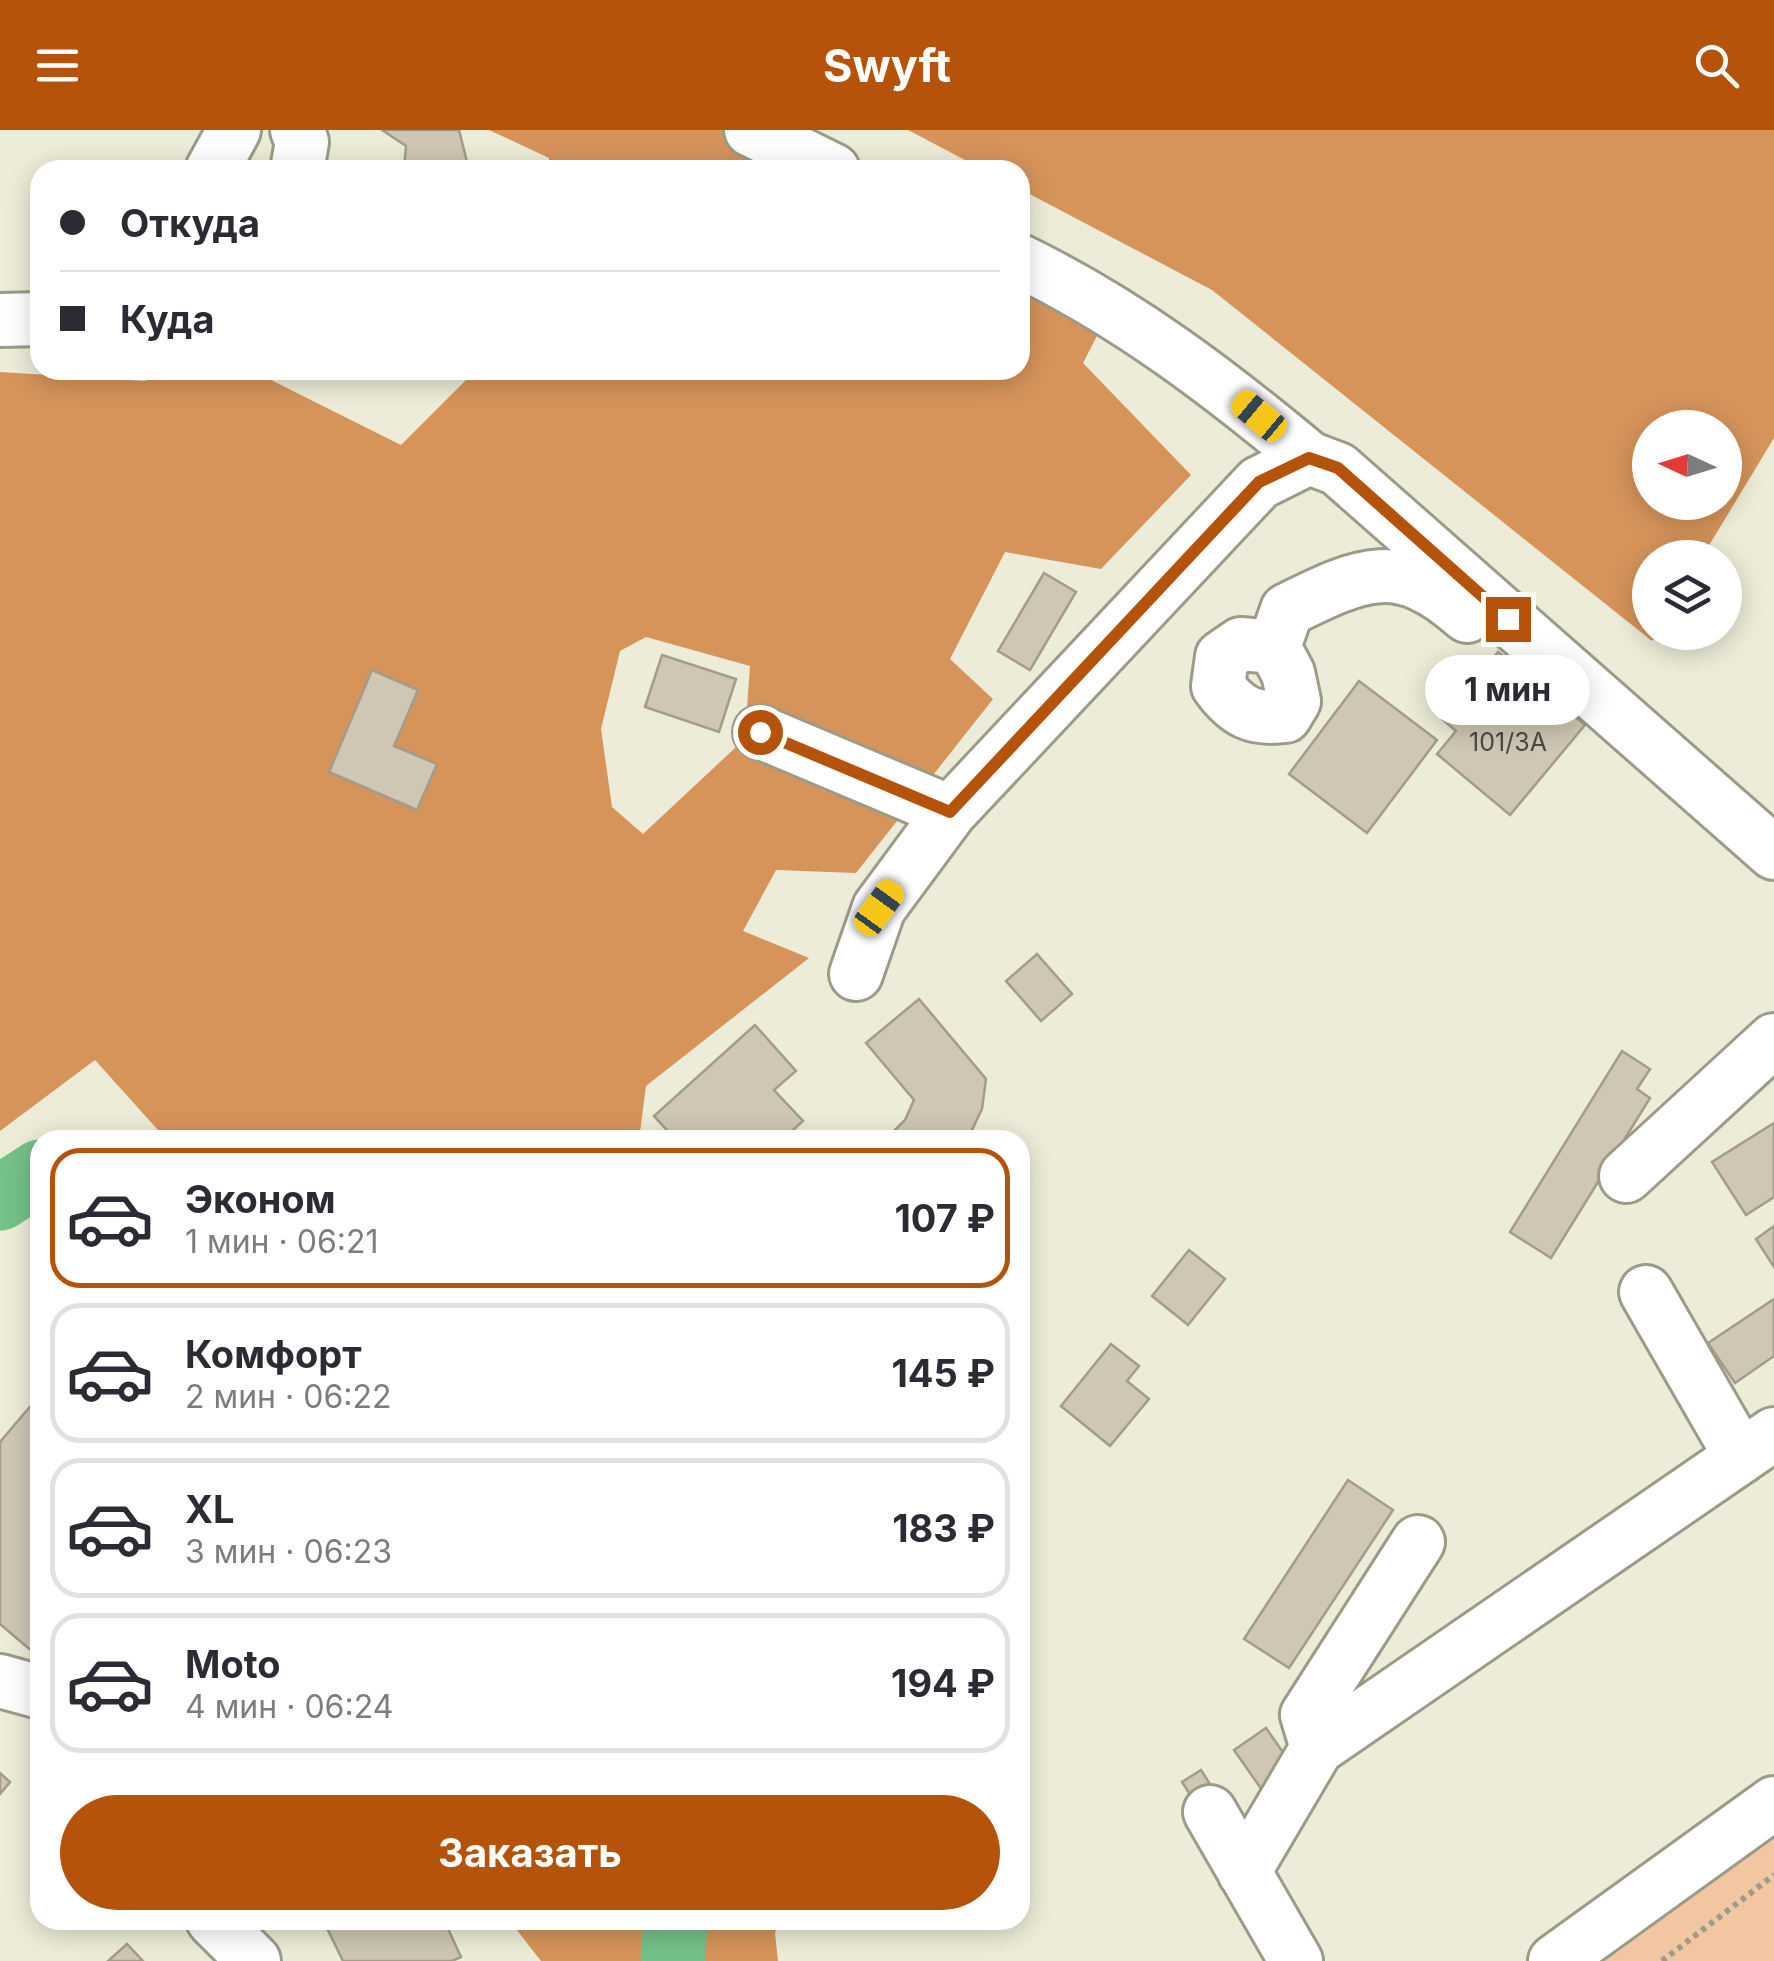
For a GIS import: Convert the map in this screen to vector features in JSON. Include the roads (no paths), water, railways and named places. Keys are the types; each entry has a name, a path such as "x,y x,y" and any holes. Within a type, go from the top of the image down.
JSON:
{"street":[{"path":"218,160 234,130"},
{"path":"297,130 302,142 299,160"},
{"path":"751,130 812,160"},
{"path":"1030,266 1082,291 1209,375 1309,458 1338,468 1774,853"},
{"path":"0,320 30,319"},
{"path":"856,974 879,908 950,812 1259,482 1309,458"},
{"path":"1274,647 1287,610 1344,582 1398,576 1434,586 1774,890"},
{"path":"760,732 950,812"},
{"path":"1626,1176 1774,1040"},
{"path":"1244,1872 1316,1748 1758,1446 1646,1292"},
{"path":"1316,1748 1308,1714 1418,1542"},
{"path":"0,1681 30,1689"},
{"path":"1555,1961 1774,1803"},
{"path":"1210,1812 1296,1961"},
{"path":"223,1930 254,1961"}],"waterway":[{"path":"0,1198 30,1178"},
{"path":"673,1961 675,1930"}]}
